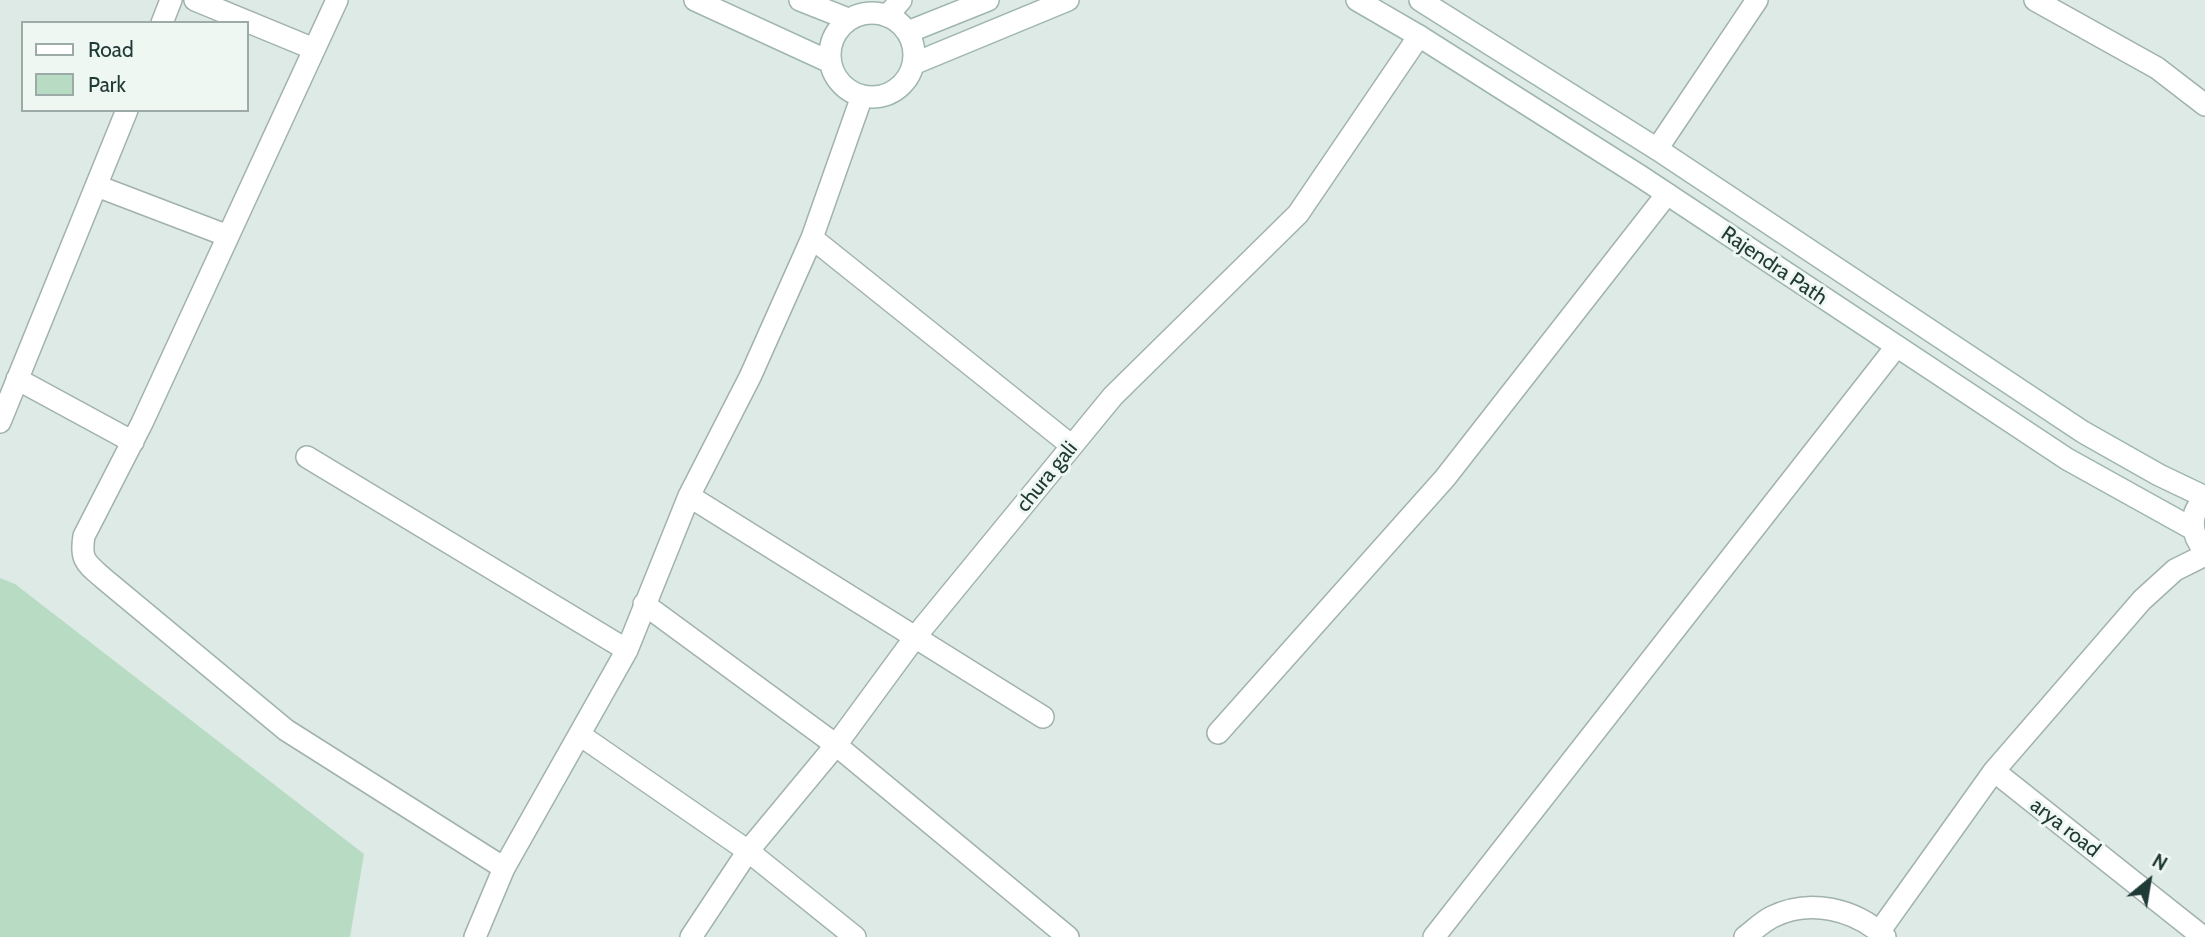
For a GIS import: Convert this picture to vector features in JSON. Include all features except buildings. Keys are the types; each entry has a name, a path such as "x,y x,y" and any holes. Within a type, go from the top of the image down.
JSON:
{"street":[{"path":"163,21 171,0"},
{"path":"195,0 246,21"},
{"path":"337,0 133,442 84,536 81,552 87,564 286,730 504,868"},
{"path":"695,0 830,62"},
{"path":"800,0 848,19"},
{"path":"908,32 988,0"},
{"name":"Rajendra Path","path":"1357,0 1419,36 1667,194 2067,459 2193,529 2194,515 2205,498 2083,432 1657,149 1420,0"},
{"path":"1657,149 1757,0"},
{"path":"2035,0 2157,68 2205,106"},
{"path":"914,64 1057,2"},
{"path":"894,8 896,20 908,32 914,47 914,64 907,79 895,91 879,97 862,96 847,89 836,78 830,62 829,46 836,30 848,19 864,13 894,8"},
{"path":"248,22 314,49"},
{"name":"chura gali","path":"691,937 748,851 836,745 916,636 1112,396 1298,214 1419,36"},
{"path":"475,937 504,868 627,650 689,496 750,377 812,237 862,96"},
{"path":"0,422 126,112"},
{"path":"97,186 228,236"},
{"path":"1218,733 1445,478 1667,194"},
{"path":"812,237 1072,446"},
{"path":"1434,937 1896,347"},
{"path":"18,379 133,442"},
{"path":"307,457 627,650"},
{"path":"689,496 1043,717"},
{"path":"1745,937 1772,917 1805,908 1839,910 1871,924 1882,934 1994,771 2142,600 2175,570 2205,553 2193,529"},
{"path":"644,604 836,745 1068,937"},
{"path":"580,735 748,851 855,937"},
{"name":"arya road","path":"1994,771 2203,937"}],"green space":[{"path":"0,578 15,584 364,854 350,937 0,937"}]}
